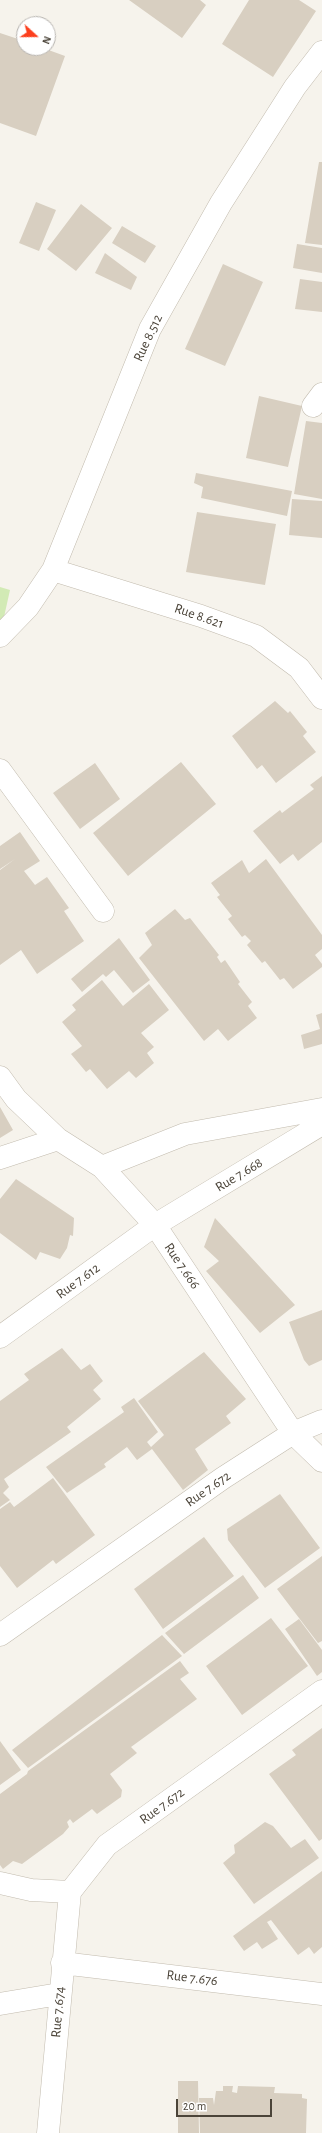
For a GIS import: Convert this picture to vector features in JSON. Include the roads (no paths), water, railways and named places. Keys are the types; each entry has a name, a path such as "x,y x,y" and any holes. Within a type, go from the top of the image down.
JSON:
{"street":[{"name":"Rue 8.512","path":"0,636 28,607 54,570 150,329 221,203 295,87 322,52"},
{"name":"Rue 8.621","path":"54,570 201,616 256,636 299,668 322,698"},
{"path":"0,770 103,911"},
{"name":"Rue 7.666","path":"0,1077 16,1099 58,1139 102,1167 156,1226 293,1433 322,1462"},
{"path":"102,1167 185,1134 322,1109"},
{"name":"Rue 7.668","path":"156,1226 322,1124"},
{"path":"0,1158 58,1139"},
{"name":"Rue 7.612","path":"0,1337 156,1226"},
{"name":"Rue 7.672","path":"0,1635 223,1478 293,1433 322,1421"},
{"name":"Rue 7.672","path":"70,1892 108,1845 322,1691"},
{"path":"0,1883 31,1890 70,1892"},
{"name":"Rue 7.674","path":"48,2133 59,1994 70,1892"},
{"name":"Rue 7.676","path":"62,1963 322,1994"},
{"path":"0,2004 59,1994"}]}
